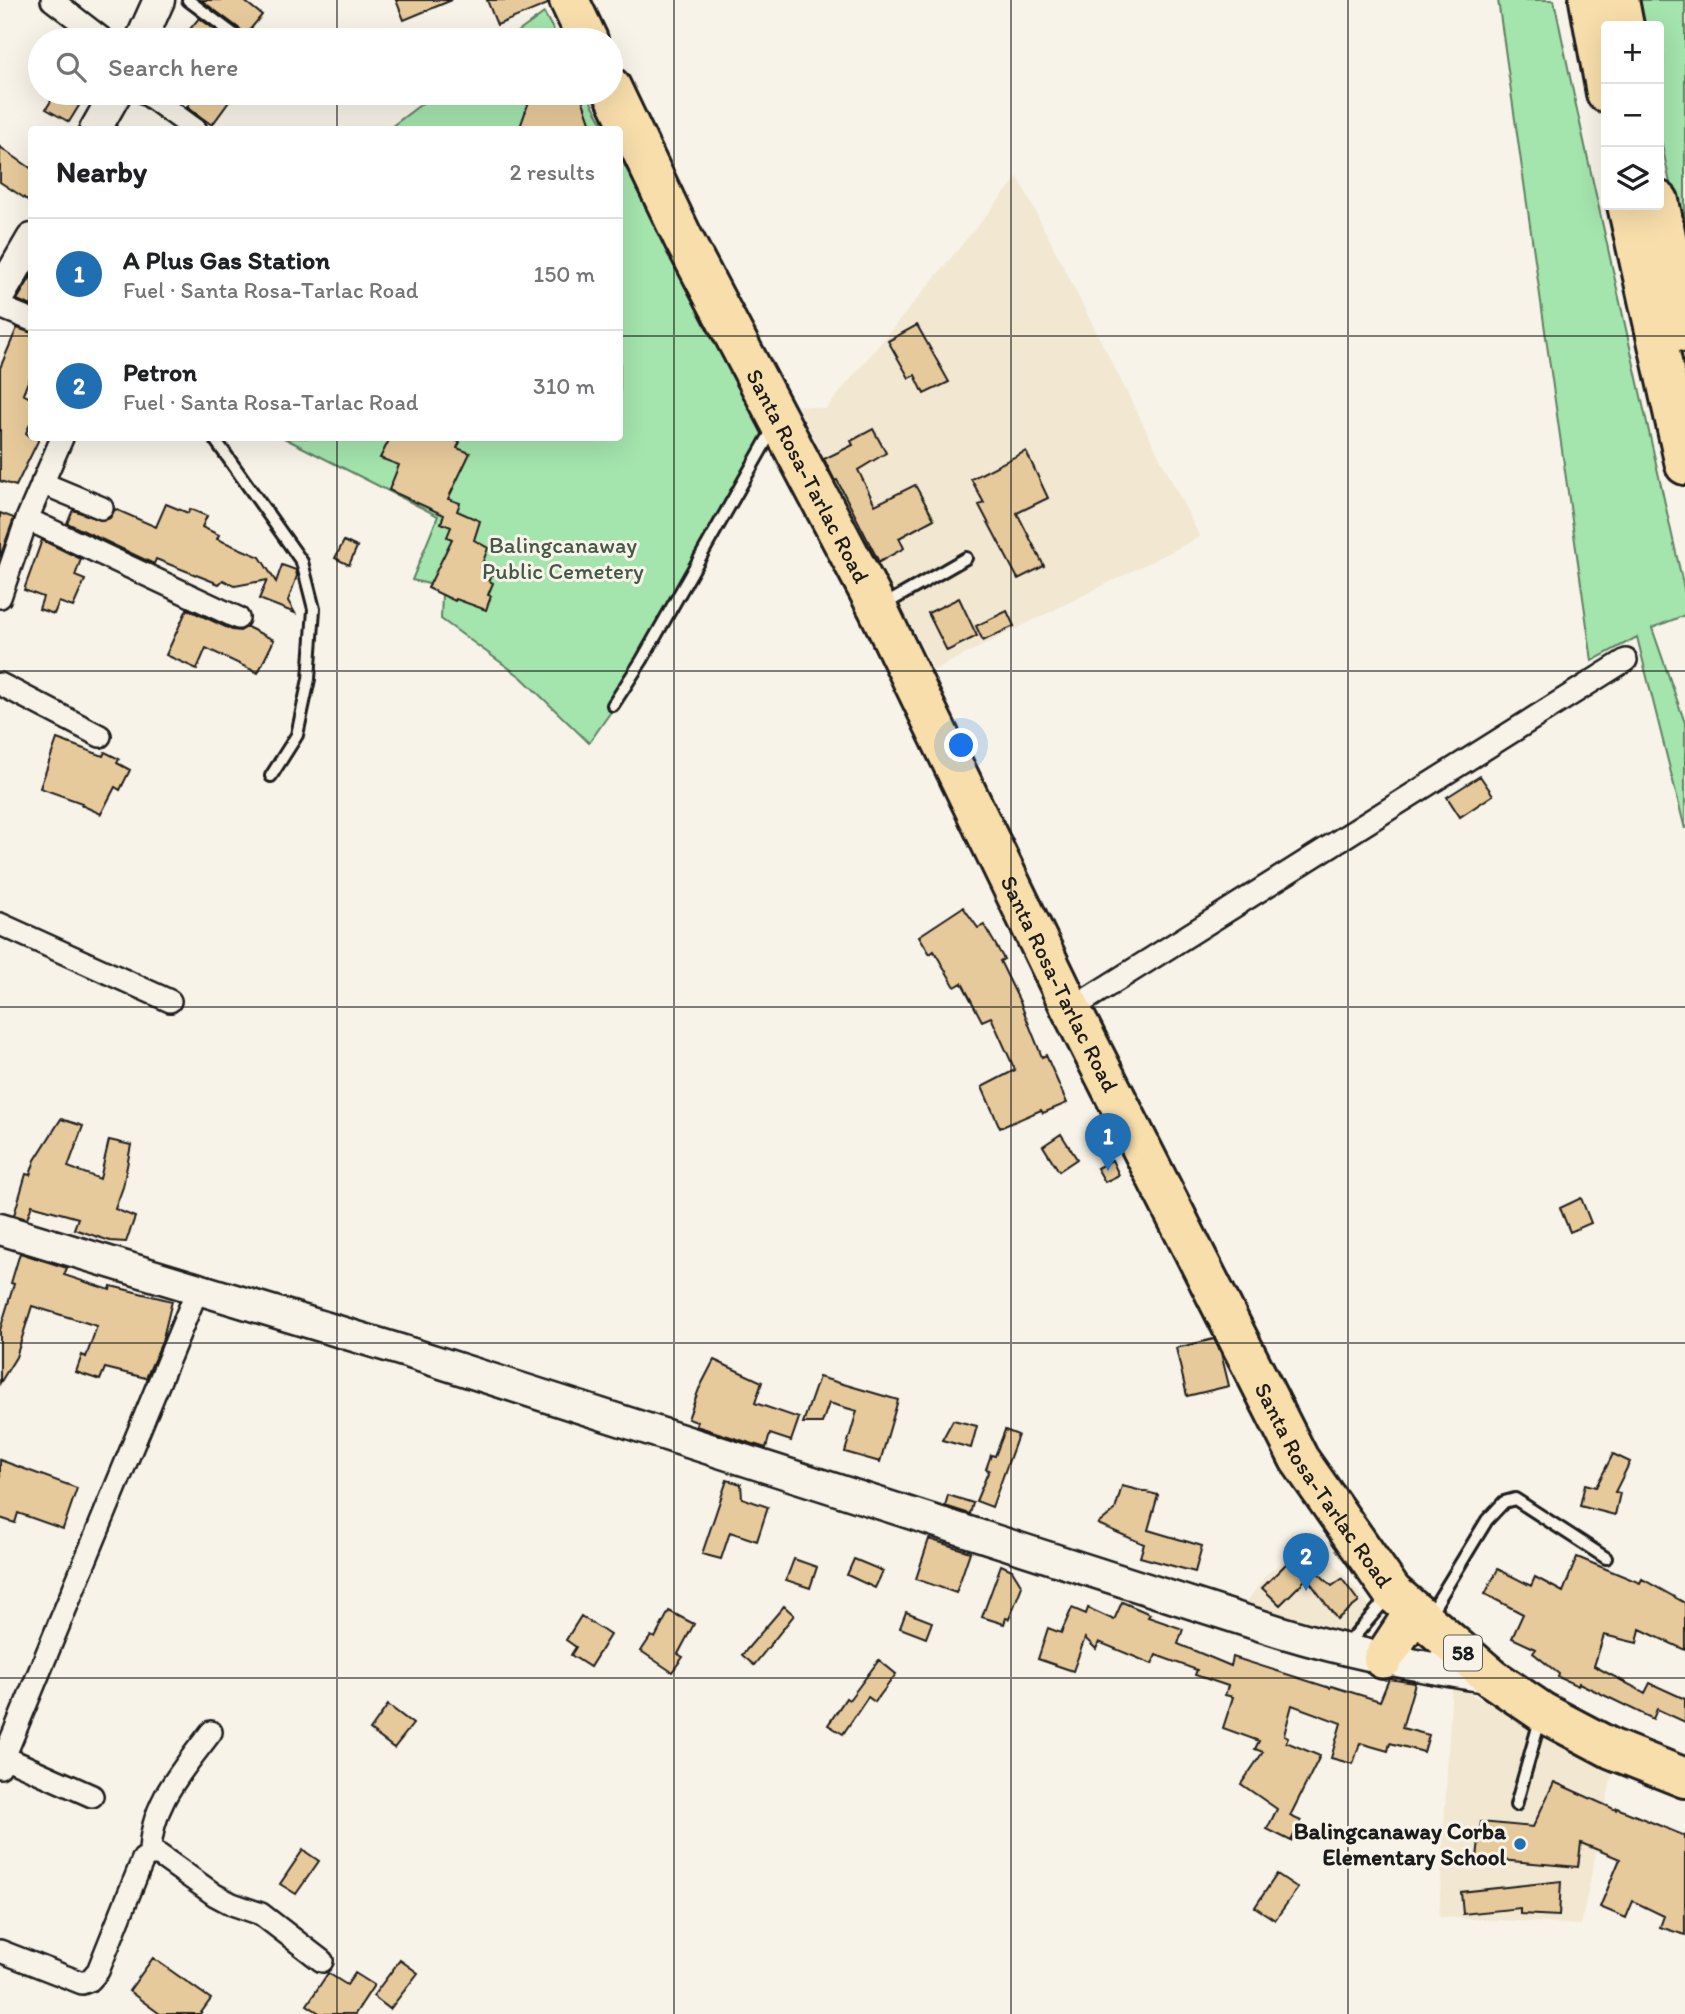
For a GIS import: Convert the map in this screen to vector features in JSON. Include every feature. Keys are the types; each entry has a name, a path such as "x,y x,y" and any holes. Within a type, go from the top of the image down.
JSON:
{"highway":[{"path":"569,0 582,28"},
{"path":"1589,0 1604,84"},
{"path":"1619,0 1623,21"},
{"name":"Santa Rosa-Tarlac Road","path":"620,105 684,240 878,609 1072,1010 1299,1459 1410,1609 1492,1678 1542,1712 1612,1749 1685,1778"},
{"path":"1628,210 1685,465"},
{"path":"1661,210 1685,332"},
{"path":"1383,1659 1410,1609"}],"street":[{"path":"52,0 88,28"},
{"path":"146,28 159,0"},
{"path":"97,126 109,105"},
{"path":"162,105 190,126"},
{"path":"0,294 28,246"},
{"path":"0,307 28,318"},
{"path":"0,597 27,519 61,441"},
{"path":"42,483 102,508"},
{"path":"27,519 238,618"},
{"path":"1072,1010 1626,660"},
{"path":"0,684 100,736"},
{"path":"0,924 170,1001"},
{"path":"0,1229 422,1357 1112,1579 1342,1650 1492,1678"},
{"path":"92,1796 2,1762 198,1288"},
{"path":"150,1855 150,1836 167,1790 211,1732"},
{"path":"0,1951 82,1983 90,1980 98,1971 143,1859 150,1855 159,1855 215,1895 261,1914 321,1961"}],"lane":[{"path":"188,0 225,28"},
{"path":"613,705 642,660 778,421"},
{"path":"216,441 302,562 314,608 309,679 297,736 271,776"},
{"path":"878,609 966,558"},
{"path":"1342,1650 1410,1609 1504,1502 1515,1499 1606,1558"},
{"path":"1516,1805 1542,1712"}],"shaded area":[{"path":"1018,177 1200,537 934,670 797,405 826,409"},
{"path":"1313,1537 1371,1608 1341,1642 1241,1610 1267,1574"},
{"name":"Balingcanaway Corba Elementary School","path":"1452,1684 1613,1770 1581,1925 1439,1917"}],"green space":[{"path":"1498,0 1554,0 1685,593 1685,615 1652,628 1685,723 1685,829 1637,637 1592,661"},
{"path":"1633,0 1685,0 1685,256 1664,154 1664,21 1636,21"},
{"path":"544,13 552,28 523,28"},
{"path":"420,105 593,105 604,126 392,126"},
{"name":"Balingcanaway Public Cemetery","path":"623,162 771,444 643,666 589,743 521,677 441,619 442,594 433,585 412,580 438,516 290,441 623,441"}],"building":[{"path":"201,0 243,0 262,15 251,28 238,28"},
{"path":"396,0 452,0 404,20"},
{"path":"487,0 547,0 548,4 497,25"},
{"path":"199,18 213,28 191,28"},
{"path":"48,105 79,105 69,122 46,109"},
{"path":"188,105 227,105 212,125 187,107"},
{"path":"528,105 584,105 590,122 580,126 520,126"},
{"path":"0,147 28,166 28,200 0,182"},
{"path":"28,282 28,304 17,300"},
{"path":"917,325 949,382 924,394 915,375 909,378 888,341"},
{"path":"17,328 28,332 28,382 23,394 28,397 26,433 28,441 38,441 16,486 0,481 0,368"},
{"path":"873,429 886,453 858,470 875,505 915,485 934,519 899,538 904,548 879,562 824,459 853,445 851,441"},
{"path":"388,441 457,441 460,442 457,448 470,453 448,499 460,503 457,511 480,521 474,540 488,548 481,567 492,575 489,581 493,583 486,610 456,599 455,601 428,588 452,539 447,537 451,527 441,523 444,515 389,490 399,465 380,458"},
{"path":"1026,451 1048,498 1017,513 1044,566 1018,579 979,505 984,503 971,479"},
{"path":"166,504 188,513 190,509 207,516 202,527 219,535 217,539 260,557 276,582 282,565 296,570 297,576 288,601 295,613 259,599 267,580 235,586 223,580 219,584 156,559 154,564 67,523 73,510 103,521 110,518 115,509 156,527"},
{"path":"0,513 14,518 0,557"},
{"path":"42,540 81,559 75,576 85,580 73,607 59,602 54,614 39,609 43,597 24,590"},
{"path":"344,541 357,547 349,565 335,558"},
{"path":"959,598 977,636 947,651 928,613"},
{"path":"187,609 232,630 240,631 247,627 274,640 258,673 206,648 197,669 166,655"},
{"path":"1007,611 1014,626 983,641 976,626"},
{"path":"57,739 103,756 105,752 119,759 117,763 130,770 120,790 115,787 101,814 81,805 82,803 40,788"},
{"path":"1480,776 1493,795 1460,817 1447,797"},
{"path":"963,907 978,928 984,925 1004,959 1000,961 1042,1057 1046,1055 1067,1103 1043,1113 1041,1110 1000,1128 982,1087 1015,1070 991,1017 982,1021 962,983 955,987 934,951 930,954 919,936"},
{"path":"61,1119 83,1126 68,1167 100,1179 109,1140 131,1145 123,1187 115,1209 135,1217 126,1242 110,1241 74,1229 78,1218 32,1205 27,1219 14,1215 26,1174 30,1175 35,1160"},
{"path":"1061,1134 1077,1159 1059,1171 1043,1146"},
{"path":"1112,1160 1119,1175 1105,1182 1097,1168"},
{"path":"1581,1198 1591,1223 1570,1232 1560,1208"},
{"path":"20,1253 67,1268 64,1275 110,1290 111,1286 172,1301 162,1342 146,1378 105,1368 100,1380 76,1372 82,1355 86,1357 97,1326 32,1306 16,1357 0,1383 0,1330"},
{"path":"1214,1339 1221,1353 1229,1386 1187,1396 1176,1348"},
{"path":"714,1360 762,1382 755,1403 799,1418 791,1441 770,1434 766,1448 696,1426 697,1422 688,1419"},
{"path":"819,1377 898,1400 880,1462 845,1452 857,1411 829,1403 822,1423 803,1423"},
{"path":"953,1420 977,1426 971,1448 942,1440"},
{"path":"1005,1430 1018,1435 992,1507 976,1501 989,1470 986,1469 991,1455 995,1456"},
{"path":"1613,1454 1630,1462 1615,1492 1620,1493 1615,1515 1580,1506 1585,1484 1596,1487"},
{"path":"0,1460 77,1488 63,1529 18,1513 15,1523 0,1518"},
{"path":"727,1480 741,1484 742,1498 768,1507 757,1541 730,1532 721,1559 702,1554"},
{"path":"1122,1486 1158,1495 1148,1530 1202,1546 1195,1572 1140,1557 1144,1544 1098,1524 1115,1510"},
{"path":"948,1495 973,1503 970,1514 945,1506"},
{"path":"929,1539 970,1552 956,1593 916,1579"},
{"path":"1297,1553 1332,1586 1342,1579 1359,1602 1337,1619 1307,1578 1280,1605 1262,1588"},
{"path":"1577,1557 1640,1583 1642,1579 1685,1603 1685,1650 1640,1629 1637,1643 1604,1635 1594,1666 1645,1693 1650,1683 1685,1699 1685,1722 1657,1709 1653,1719 1579,1683 1578,1686 1558,1677 1559,1674 1533,1653 1536,1649 1512,1638 1523,1614 1485,1594 1498,1569 1531,1586 1535,1577 1563,1592"},
{"path":"794,1559 817,1567 810,1588 786,1580"},
{"path":"854,1559 883,1571 875,1588 847,1575"},
{"path":"1001,1565 1012,1570 1022,1586 1009,1619 1006,1618 1004,1624 982,1617"},
{"path":"1122,1602 1150,1614 1148,1617 1183,1629 1178,1644 1231,1666 1233,1657 1380,1701 1389,1679 1415,1683 1402,1728 1429,1735 1424,1752 1390,1743 1388,1751 1360,1743 1353,1764 1331,1758 1341,1723 1292,1705 1284,1735 1288,1737 1286,1742 1320,1756 1290,1816 1301,1821 1291,1841 1267,1829 1277,1809 1241,1784 1263,1752 1255,1749 1259,1741 1223,1728 1233,1697 1225,1695 1228,1686 1195,1675 1197,1670 1156,1655 1152,1664 1099,1642 1096,1649 1085,1638 1073,1671 1038,1659 1048,1628 1061,1633 1072,1608 1086,1614 1088,1608 1114,1620"},
{"path":"784,1606 794,1615 754,1665 742,1655"},
{"path":"669,1611 694,1624 678,1654 683,1657 672,1672 641,1651 651,1636 655,1638"},
{"path":"906,1612 932,1622 926,1638 900,1628"},
{"path":"581,1616 610,1635 590,1667 571,1655 576,1647 566,1640"},
{"path":"879,1660 896,1674 875,1702 868,1697 843,1734 828,1725 846,1698 849,1700"},
{"path":"388,1705 413,1724 394,1748 370,1730"},
{"path":"1554,1782 1616,1810 1617,1808 1685,1836 1685,1935 1660,1927 1664,1916 1633,1901 1626,1918 1600,1907 1620,1859 1581,1843 1578,1867 1477,1858 1481,1822 1533,1827"},
{"path":"303,1850 319,1861 296,1894 280,1884"},
{"path":"1277,1874 1298,1888 1275,1920 1255,1907"},
{"path":"1561,1881 1559,1916 1520,1914 1520,1908 1463,1914 1461,1892"},
{"path":"153,1958 211,1999 200,2014 160,2014 129,1991"},
{"path":"400,1960 418,1973 390,2009 373,1996"},
{"path":"328,1973 347,1985 355,1973 374,1985 355,2014 321,2014 307,2005"}],"place":[{"name":"A Plus Gas Station","path":"1108,1171"},
{"name":"Petron","path":"1306,1591"},
{"name":"Balingcanaway Corba Elementary School","path":"1520,1844"}]}
